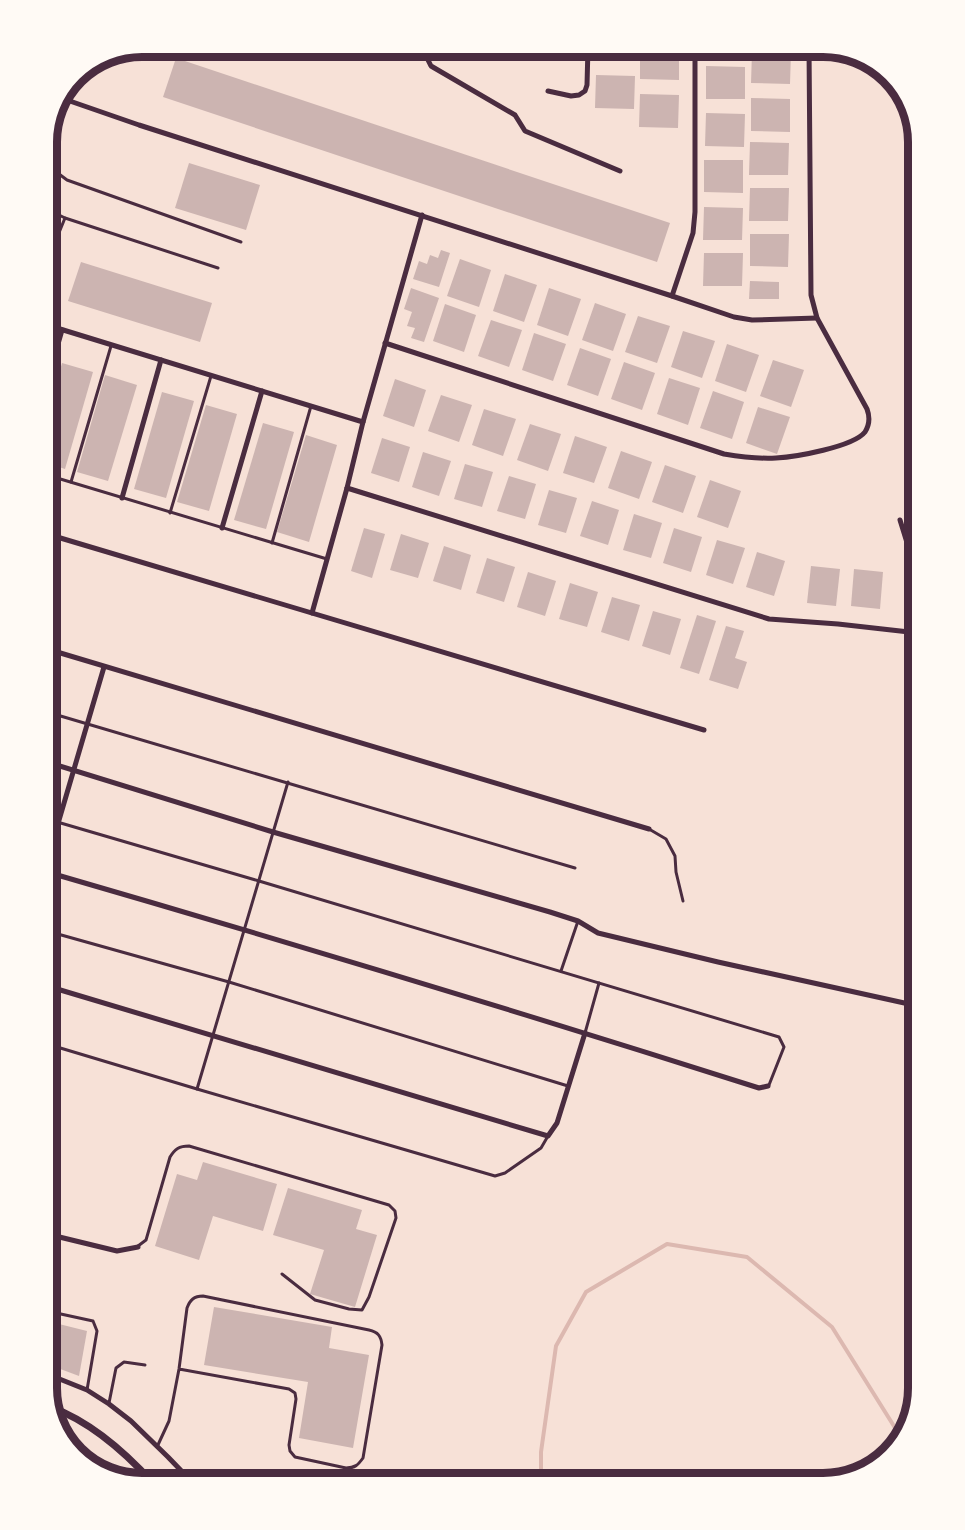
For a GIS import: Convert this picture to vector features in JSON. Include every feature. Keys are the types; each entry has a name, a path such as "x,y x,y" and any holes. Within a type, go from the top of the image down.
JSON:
{"street":[{"path":"426,57 431,66 514,115 525,131 620,171"},
{"path":"548,91 572,96 585,91 588,57"},
{"path":"672,296 693,233 695,57"},
{"path":"386,343 724,454 749,458 796,456 844,444 859,437 866,431 869,423 867,409 818,318 811,295 809,57"},
{"path":"68,100 734,317 752,320 818,318"},
{"path":"312,613 422,215"},
{"path":"57,328 363,422"},
{"path":"57,347 62,330"},
{"path":"122,498 161,360"},
{"path":"222,528 262,391"},
{"path":"347,488 769,619 908,632"},
{"path":"900,520 908,546"},
{"path":"57,537 704,730"},
{"path":"57,652 649,829"},
{"path":"57,826 104,666"},
{"path":"57,765 273,832 578,921 598,933 908,1004"},
{"path":"57,875 244,929 759,1088 768,1086"},
{"path":"57,989 548,1136 557,1123 585,1033"},
{"path":"57,1237 117,1251 138,1247"},
{"path":"57,1378 87,1390 109,1404 131,1422 183,1473"},
{"path":"61,1412 86,1425 110,1442 144,1473"}],"lane":[{"path":"57,172 67,180 240,242"},
{"path":"57,214 218,267"},
{"path":"57,239 66,218"},
{"path":"70,482 111,345"},
{"path":"170,513 211,375"},
{"path":"272,543 311,406"},
{"path":"57,478 327,559"},
{"path":"57,715 575,868"},
{"path":"197,1089 288,782"},
{"path":"58,822 259,880 779,1037 784,1047 768,1086"},
{"path":"649,829 666,839 675,856 676,872 683,901"},
{"path":"561,971 578,921"},
{"path":"57,934 229,982 570,1086"},
{"path":"585,1033 599,983"},
{"path":"57,1047 495,1176 505,1173 541,1148 548,1136"},
{"path":"138,1247 146,1240 170,1157 180,1146 189,1146 390,1205 394,1211 396,1218 369,1297 362,1310 315,1300 282,1274"},
{"path":"157,1447 169,1422 187,1308 189,1302 198,1296 375,1331 380,1335 382,1345 363,1458 354,1468 295,1457 290,1452 289,1444 296,1399 294,1393 289,1389 179,1369"},
{"path":"57,1313 93,1321 97,1331 87,1390"},
{"path":"109,1404 116,1368 124,1362 145,1365"}],"building":[{"path":"596,57 635,57 635,61 596,61"},
{"path":"640,57 679,57 679,80 640,79"},
{"path":"752,57 791,57 790,84 751,83"},
{"path":"176,58 670,223 657,262 163,97"},
{"path":"706,66 745,67 745,99 706,99"},
{"path":"596,75 635,76 634,109 595,108"},
{"path":"640,94 679,95 678,128 639,127"},
{"path":"751,98 790,99 790,132 751,131"},
{"path":"706,113 745,114 744,147 705,146"},
{"path":"750,142 789,143 788,175 749,175"},
{"path":"704,160 743,160 743,193 704,192"},
{"path":"189,163 260,185 246,230 175,208"},
{"path":"750,188 789,188 788,221 749,221"},
{"path":"704,207 743,208 742,240 703,240"},
{"path":"750,234 789,234 788,267 750,266"},
{"path":"441,250 450,253 439,287 413,279 419,261 427,264 430,255 438,258"},
{"path":"704,253 743,253 742,286 703,286"},
{"path":"460,259 491,270 479,307 447,296"},
{"path":"81,262 212,303 200,342 68,301"},
{"path":"505,274 537,285 524,322 493,311"},
{"path":"750,281 779,282 779,299 749,299"},
{"path":"411,288 439,298 424,342 411,338 415,328 407,326 412,312 404,309"},
{"path":"549,288 581,299 568,336 537,325"},
{"path":"595,303 626,314 613,351 582,340"},
{"path":"445,304 476,315 464,352 433,341"},
{"path":"638,316 670,326 657,363 625,352"},
{"path":"491,320 522,330 509,367 478,356"},
{"path":"683,331 715,341 702,378 671,367"},
{"path":"534,333 566,344 553,381 522,370"},
{"path":"727,344 759,355 746,392 715,381"},
{"path":"580,348 611,359 598,396 567,385"},
{"path":"773,360 804,370 791,407 760,396"},
{"path":"624,362 655,373 642,410 611,399"},
{"path":"62,363 93,372 65,469 57,466 57,380"},
{"path":"105,375 137,385 108,481 77,472"},
{"path":"669,378 700,388 688,425 657,414"},
{"path":"395,379 426,390 414,427 383,416"},
{"path":"713,391 744,402 732,439 700,428"},
{"path":"162,392 194,401 166,498 134,489"},
{"path":"441,395 472,405 459,442 428,431"},
{"path":"206,405 237,414 209,511 177,502"},
{"path":"758,407 790,417 777,454 746,443"},
{"path":"484,409 516,419 503,456 472,445"},
{"path":"263,423 294,432 266,529 234,520"},
{"path":"530,424 561,434 548,471 517,460"},
{"path":"306,435 337,445 309,542 277,532"},
{"path":"575,436 607,447 594,483 563,473"},
{"path":"382,438 410,447 399,482 371,473"},
{"path":"621,451 652,462 639,499 608,488"},
{"path":"423,452 451,461 439,496 412,487"},
{"path":"465,464 493,472 482,507 454,499"},
{"path":"665,465 696,476 683,513 652,502"},
{"path":"509,476 536,484 525,519 497,511"},
{"path":"710,480 741,491 728,528 697,517"},
{"path":"549,490 577,498 566,533 538,525"},
{"path":"592,501 619,510 608,545 580,536"},
{"path":"634,514 662,523 651,558 623,550"},
{"path":"364,528 385,534 372,578 351,571"},
{"path":"674,528 702,537 691,572 663,563"},
{"path":"401,534 429,543 418,578 390,570"},
{"path":"717,540 745,548 733,584 706,575"},
{"path":"444,546 471,555 461,590 433,581"},
{"path":"757,552 785,561 774,596 746,587"},
{"path":"487,558 515,567 504,602 476,593"},
{"path":"811,566 840,569 836,606 807,603"},
{"path":"854,569 883,572 880,609 851,606"},
{"path":"528,572 556,581 545,616 517,607"},
{"path":"570,583 598,592 587,627 559,619"},
{"path":"612,597 640,605 629,641 601,632"},
{"path":"653,611 681,619 670,655 642,646"},
{"path":"697,615 716,621 699,674 680,668"},
{"path":"726,626 744,631 735,658 747,662 738,689 709,680"},
{"path":"203,1162 277,1184 263,1231 213,1216 199,1260 155,1246 177,1174 197,1180"},
{"path":"288,1188 362,1210 356,1229 377,1235 355,1307 310,1294 324,1250 273,1235"},
{"path":"214,1307 332,1327 329,1348 369,1355 353,1448 299,1438 308,1382 204,1365"},
{"path":"57,1324 87,1331 79,1376 57,1368"}],"waterway":[{"path":"541,1473 541,1452 556,1346 586,1292 667,1244 747,1257 832,1327 897,1430"}]}
